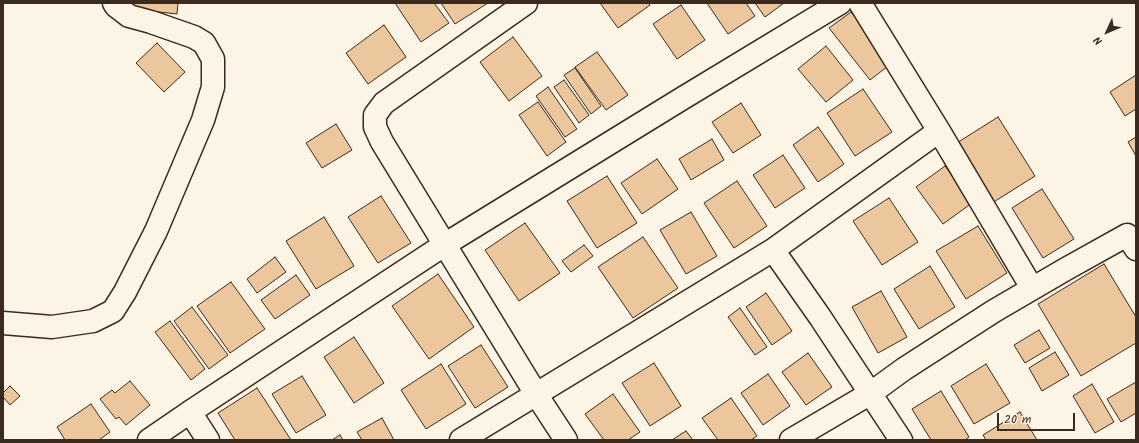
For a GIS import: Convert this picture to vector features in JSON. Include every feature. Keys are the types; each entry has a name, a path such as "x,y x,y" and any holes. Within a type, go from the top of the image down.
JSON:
{"street":[{"path":"3,323 52,327 93,321 113,311 125,292 156,231 203,120 213,87 213,59 204,43 194,37 129,16 114,3"},
{"path":"526,3 384,103 375,115 375,127 382,142 444,245 566,440"},
{"path":"149,440 444,245 840,3"},
{"path":"860,3 939,131 1032,288"},
{"path":"461,440 773,250 939,131"},
{"path":"791,440 871,393 917,361 1032,288 1133,238"},
{"path":"773,250 820,317 901,440"},
{"path":"190,412 208,440"}],"building":[{"path":"125,3 178,3 177,14 124,8"},
{"path":"395,3 434,3 449,23 421,42"},
{"path":"441,3 488,3 455,24"},
{"path":"600,3 648,3 650,5 618,28"},
{"path":"707,3 746,3 755,16 728,34"},
{"path":"755,3 784,3 765,17"},
{"path":"681,5 705,40 677,59 653,24"},
{"path":"851,12 892,63 870,80 829,28"},
{"path":"384,25 406,57 368,84 346,53"},
{"path":"513,37 542,76 509,101 480,62"},
{"path":"157,43 185,72 164,92 136,63"},
{"path":"826,46 853,80 826,102 798,69"},
{"path":"597,52 628,95 606,110 575,67"},
{"path":"575,68 601,106 591,114 564,75"},
{"path":"1136,75 1136,109 1125,116 1110,92"},
{"path":"564,80 589,115 579,123 554,87"},
{"path":"548,87 577,129 565,137 536,96"},
{"path":"863,89 892,132 855,156 827,113"},
{"path":"538,102 566,142 547,156 519,115"},
{"path":"741,103 761,135 733,153 712,122"},
{"path":"998,117 1035,176 989,205 952,146"},
{"path":"336,124 352,150 322,168 306,143"},
{"path":"818,127 844,164 818,182 793,145"},
{"path":"1136,137 1136,156 1128,142"},
{"path":"712,139 724,160 691,180 679,159"},
{"path":"783,155 805,188 775,208 753,175"},
{"path":"657,159 678,189 642,214 621,183"},
{"path":"945,166 972,203 943,224 916,187"},
{"path":"607,176 637,223 597,248 567,201"},
{"path":"737,181 767,226 734,248 704,203"},
{"path":"1042,189 1074,239 1043,258 1012,208"},
{"path":"381,196 411,243 378,263 348,217"},
{"path":"889,198 918,242 882,265 853,221"},
{"path":"691,212 717,256 686,274 660,230"},
{"path":"324,217 354,266 316,289 286,241"},
{"path":"525,223 560,273 519,301 485,250"},
{"path":"978,226 1007,273 966,299 936,251"},
{"path":"643,237 678,288 633,318 598,267"},
{"path":"584,245 593,256 571,272 562,261"},
{"path":"275,257 286,272 257,293 247,279"},
{"path":"1104,264 1136,317 1136,343 1081,376 1038,304"},
{"path":"930,266 955,307 919,329 894,289"},
{"path":"438,274 474,327 429,359 392,306"},
{"path":"296,275 310,295 275,319 261,300"},
{"path":"231,282 265,329 230,353 197,306"},
{"path":"881,291 907,337 878,353 852,307"},
{"path":"766,293 792,331 772,345 746,307"},
{"path":"192,307 228,355 209,369 174,321"},
{"path":"740,308 767,347 755,355 728,317"},
{"path":"170,321 205,369 191,380 155,332"},
{"path":"1039,330 1050,348 1025,363 1014,345"},
{"path":"354,337 384,383 354,403 324,357"},
{"path":"481,345 508,387 475,408 448,366"},
{"path":"1055,352 1069,375 1042,391 1029,368"},
{"path":"808,353 832,387 806,405 782,372"},
{"path":"654,363 681,406 650,426 622,383"},
{"path":"441,364 466,404 426,429 401,390"},
{"path":"986,364 1010,403 974,424 951,386"},
{"path":"768,374 790,406 763,425 741,393"},
{"path":"302,376 326,415 296,433 272,394"},
{"path":"130,381 150,405 126,425 119,417 116,419 100,399 112,390 115,393"},
{"path":"1136,382 1136,413 1121,422 1107,399"},
{"path":"1092,384 1114,422 1095,433 1073,396"},
{"path":"10,386 20,396 10,405 3,397 3,393"},
{"path":"257,388 291,440 235,440 218,413"},
{"path":"941,391 969,437 965,440 931,440 912,409"},
{"path":"613,394 640,432 628,440 604,440 585,414"},
{"path":"731,398 757,436 751,440 718,440 702,418"},
{"path":"91,404 110,432 99,440 65,440 57,427"},
{"path":"1020,412 1037,440 986,440 983,435"},
{"path":"382,418 394,440 362,440 357,432"},
{"path":"686,431 693,440 672,440"},
{"path":"340,435 343,440 332,440"}]}
